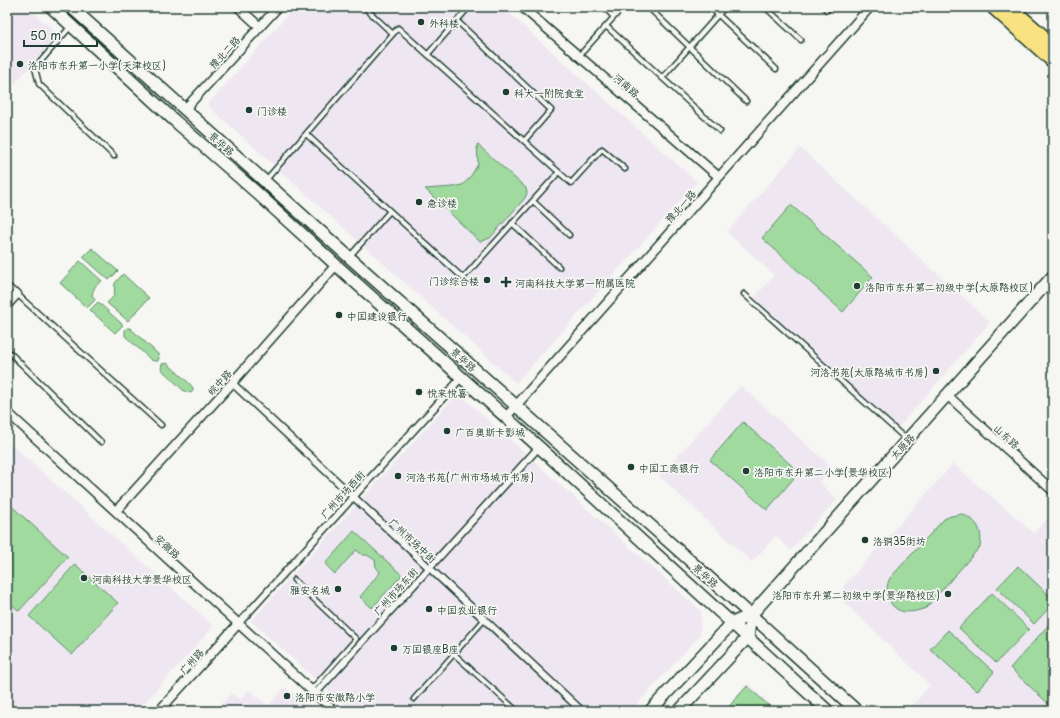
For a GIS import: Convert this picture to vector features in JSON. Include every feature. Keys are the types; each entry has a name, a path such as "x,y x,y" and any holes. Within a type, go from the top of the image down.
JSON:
{"main road":[{"name":"景华路","path":"51,7 175,121 256,192 828,711"},
{"name":"景华路","path":"71,7 184,110 857,711"},
{"path":"993,7 1053,61"},
{"path":"1010,7 1053,45"},
{"name":"太原路","path":"650,711 732,623 751,615 1053,276"},
{"path":"679,711 748,638 751,615"}],"street":[{"path":"238,7 260,27"},
{"name":"豫北二路","path":"184,110 278,7"},
{"name":"河南路","path":"522,7 719,177"},
{"name":"豫北一路","path":"505,418 870,7"},
{"name":"皖中路","path":"116,511 336,265"},
{"path":"7,305 17,294"},
{"name":"广州市场西街","path":"238,624 460,378"},
{"name":"广州市场中街","path":"232,383 582,711"},
{"name":"山东路","path":"947,395 1053,491"},
{"name":"安徽路","path":"7,412 334,711"},
{"name":"广州市场东街","path":"313,692 539,448"},
{"name":"广州路","path":"158,711 238,624"}],"lane":[{"path":"364,7 393,34"},
{"path":"428,54 469,7"},
{"path":"604,7 614,17"},
{"path":"579,56 623,7"},
{"path":"648,7 746,101"},
{"path":"710,7 776,69"},
{"path":"662,78 725,7"},
{"path":"765,7 801,40"},
{"path":"457,20 551,110 524,141"},
{"path":"71,25 35,68 39,84 114,156"},
{"path":"606,26 720,131"},
{"path":"265,181 398,28 571,183 602,149 625,169"},
{"path":"306,134 463,278 559,172"},
{"path":"533,201 569,235"},
{"path":"349,257 390,211"},
{"path":"512,223 559,267"},
{"path":"7,285 162,425"},
{"path":"744,294 908,440"},
{"path":"7,350 101,442"},
{"path":"294,580 356,639 313,692"},
{"path":"414,698 484,620"},
{"path":"454,654 517,711"}],"shaded area":[{"name":"洛阳市东升第一小学(天津校区)","path":"7,7 27,7 59,35 7,92"},
{"name":"河南科技大学第一附属医院","path":"295,7 502,7 697,182 516,383 207,105"},
{"name":"洛阳市东升第二初级中学(太原路校区)","path":"800,148 990,322 898,428 754,298 774,275 727,232"},
{"name":"洛阳市东升第二小学(景华校区)","path":"741,386 832,467 819,482 837,499 791,550 776,536 752,562 659,476"},
{"path":"458,393 701,611 700,635 631,711 351,711 251,621"},
{"name":"河南科技大学景华校区","path":"7,441 214,626 137,711 7,711"},
{"name":"洛阳市东升第二初级中学(景华路校区)","path":"953,464 1034,533 1053,512 1053,711 908,711 930,685 843,601 843,587"},
{"path":"748,684 776,709 779,705 786,711 724,711"},
{"name":"洛阳市安徽路小学","path":"285,687 313,711 215,711 231,693 240,700 249,690 268,706"}],"green space":[{"path":"477,144 526,188 527,193 525,198 490,238 480,242 425,189 462,185 469,179 478,164"},
{"path":"791,205 873,277 843,312 762,238"},
{"path":"92,248 118,271 109,280 83,257"},
{"path":"80,261 102,281 93,290 92,295 95,300 87,308 60,283"},
{"path":"123,274 149,298 128,321 107,303 114,296 115,283"},
{"path":"98,302 123,325 115,333 90,310"},
{"path":"130,328 158,354 158,361 151,360 125,336 125,330"},
{"path":"167,363 190,384 193,388 191,393 184,391 161,369 162,364"},
{"path":"743,422 799,472 767,510 710,460"},
{"path":"7,502 68,557 19,611 7,600"},
{"path":"962,514 976,523 981,536 980,547 926,608 909,612 898,610 891,603 887,594 887,587 890,578 944,519"},
{"path":"354,531 402,575 372,608 360,597 380,572 376,567 375,560 356,550 335,574 325,564"},
{"path":"75,564 118,603 72,655 29,616"},
{"path":"1018,566 1053,599 1053,604 1034,624 997,588"},
{"path":"992,593 1029,629 996,663 959,628"},
{"path":"1053,620 1053,708 1010,668"},
{"path":"948,630 994,672 977,691 930,649"},
{"path":"747,686 769,706 765,711 725,711"}],"place":[{"name":"外科楼","path":"421,22"},
{"name":"洛阳市东升第一小学(天津校区)","path":"20,64"},
{"name":"科大一附院食堂","path":"506,92"},
{"name":"门诊楼","path":"249,110"},
{"name":"急诊楼","path":"419,202"},
{"name":"门诊综合楼","path":"487,280"},
{"name":"河南科技大学第一附属医院","path":"506,282"},
{"name":"洛阳市东升第二初级中学(太原路校区)","path":"857,286"},
{"name":"中国建设银行","path":"339,315"},
{"name":"河洛书苑(太原路城市书房)","path":"936,371"},
{"name":"悦来悦喜","path":"419,392"},
{"name":"广百奥斯卡影城","path":"447,431"},
{"name":"中国工商银行","path":"631,467"},
{"name":"洛阳市东升第二小学(景华校区)","path":"746,471"},
{"name":"河洛书苑(广州市场城市书房)","path":"398,476"},
{"name":"洛铜35街坊","path":"865,540"},
{"name":"河南科技大学景华校区","path":"84,578"},
{"name":"雅安名城","path":"338,589"},
{"name":"洛阳市东升第二初级中学(景华路校区)","path":"948,594"},
{"name":"中国农业银行","path":"429,609"},
{"name":"万国银座B座","path":"394,648"},
{"name":"洛阳市安徽路小学","path":"287,696"}]}
